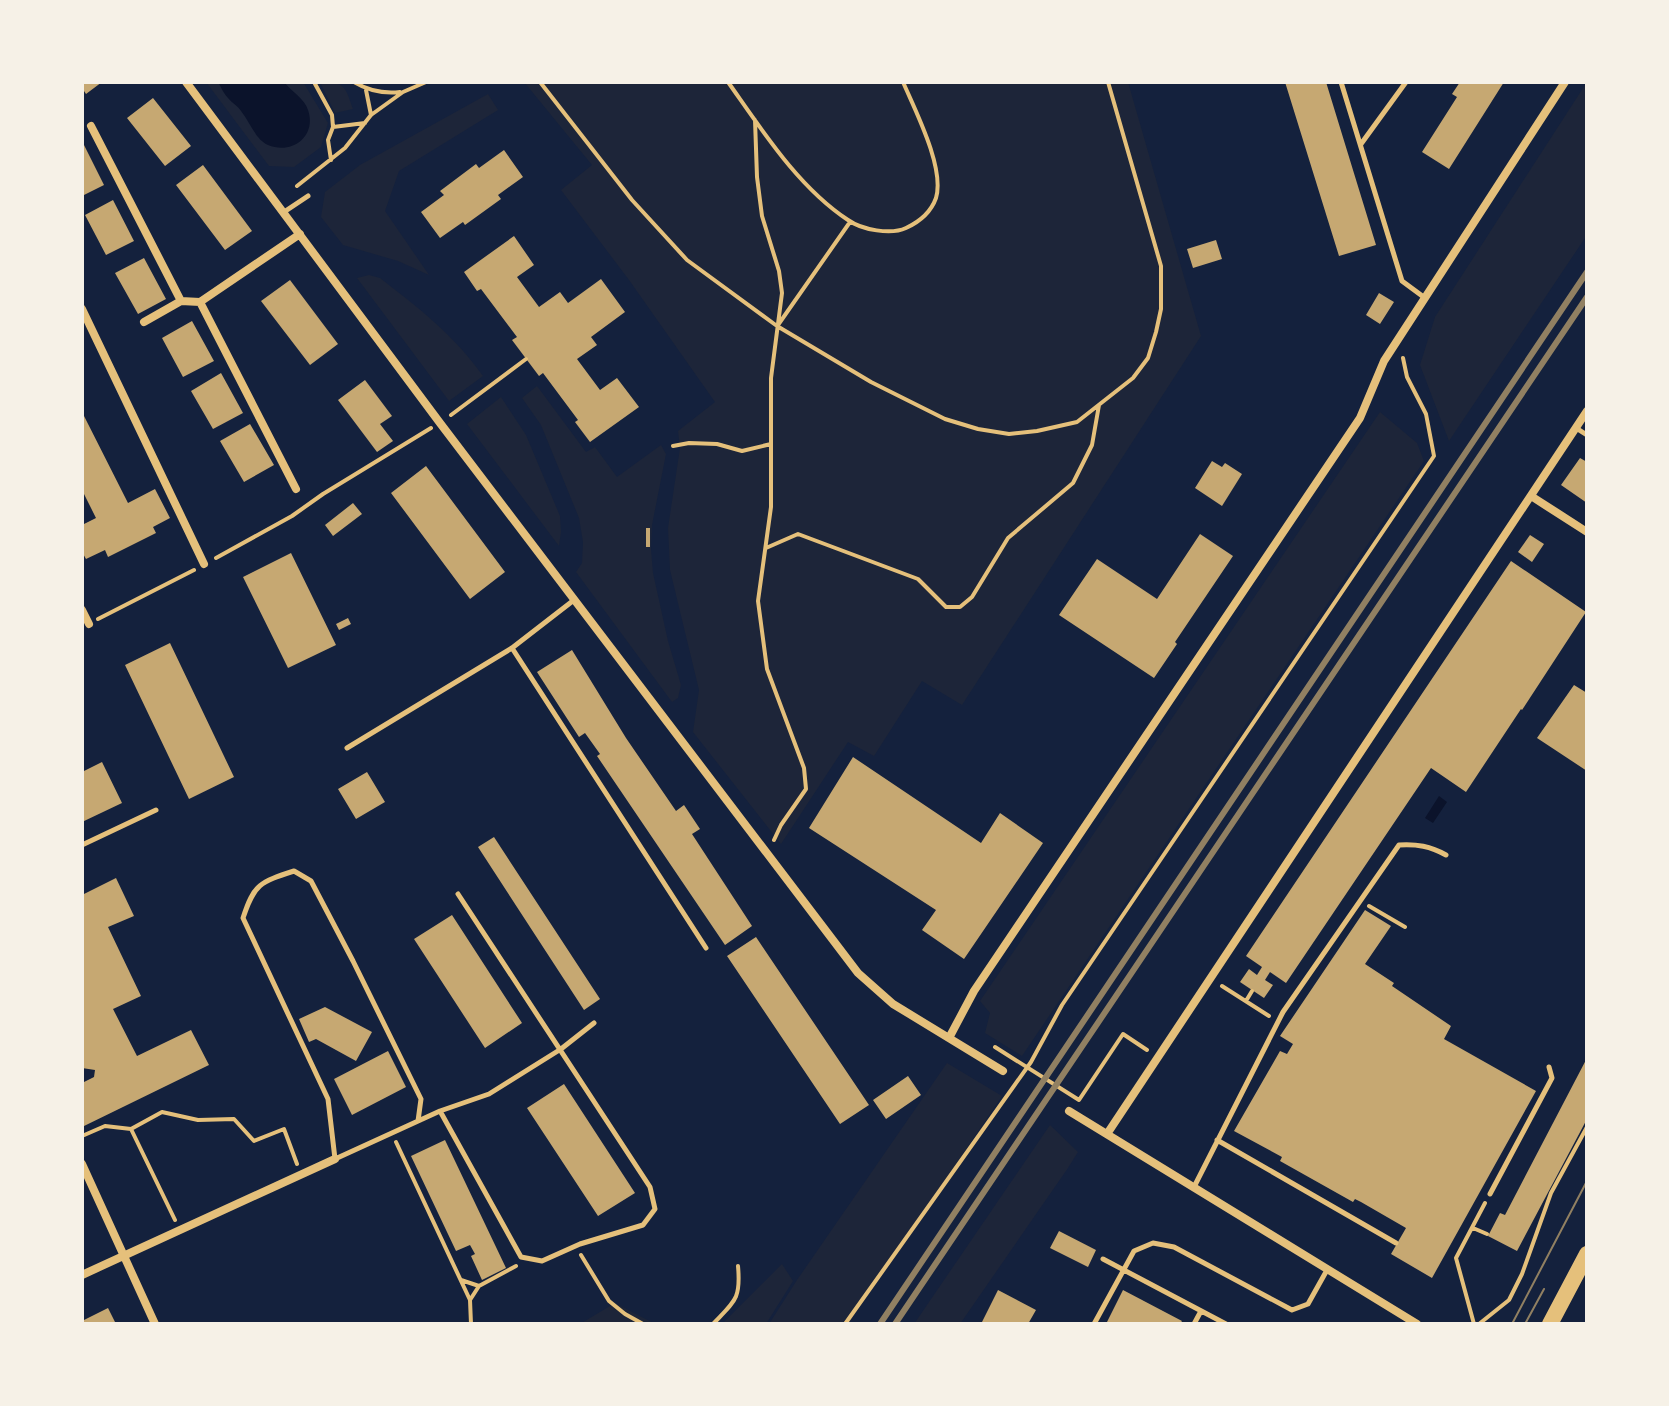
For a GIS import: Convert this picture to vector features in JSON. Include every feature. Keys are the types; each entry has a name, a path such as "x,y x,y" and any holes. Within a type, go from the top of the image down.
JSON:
{"main road":[{"path":"1550,1324 1587,1254"}],"street":[{"path":"186,82 440,423 858,973 893,1004 1003,1071"},
{"path":"949,1038 974,991 1360,418 1384,361 1565,82"},
{"path":"91,126 181,301"},
{"path":"144,322 181,301 200,302 300,234"},
{"path":"200,302 296,489"},
{"path":"82,309 204,564"},
{"path":"1107,1134 1587,411"},
{"path":"1531,496 1587,532"},
{"path":"82,610 89,624"},
{"path":"1069,1111 1417,1324"},
{"path":"82,1275 335,1159"},
{"path":"82,1164 155,1324"}],"lane":[{"path":"1341,82 1402,281 1425,298"},
{"path":"1360,144 1406,82"},
{"path":"284,212 308,196"},
{"path":"1576,428 1587,435"},
{"path":"347,748 512,648 575,599"},
{"path":"512,648 706,948"},
{"path":"82,845 156,810"},
{"path":"1194,1187 1277,1022 1399,845 1419,844 1446,855"},
{"path":"418,1121 421,1099 311,881 294,871 267,879 251,895 243,918 328,1099 335,1159 440,1111 489,1094 561,1049 594,1023"},
{"path":"440,1111 521,1257 542,1261 578,1245 643,1225 655,1209 650,1187 458,894"},
{"path":"1490,1194 1552,1078 1549,1067"},
{"path":"1217,1140 1396,1243"},
{"path":"1094,1324 1134,1251 1153,1243 1174,1247 1292,1310 1308,1304 1327,1269"},
{"path":"1103,1259 1226,1324"},
{"path":"1194,1324 1201,1311"}],"path":[{"path":"314,82 332,115 333,127 328,140 331,160"},
{"path":"354,82 366,89 403,92"},
{"path":"276,203 345,148 371,115 403,92 426,82"},
{"path":"540,82 632,200 687,260 777,326 871,382 945,419 1009,434 1077,422 1133,378 1148,358 1161,309 1161,266 1108,82"},
{"path":"728,82 769,142 814,192 850,222 881,232 901,230 920,221 935,200 937,183 931,151 903,82"},
{"path":"366,89 371,115"},
{"path":"755,120 762,216 779,271 782,293 771,378 771,507 758,601 767,669 804,768 806,789 781,825 767,853"},
{"path":"333,127 365,123"},
{"path":"777,326 850,222"},
{"path":"845,1324 1022,1075 1062,1005 1434,456 1426,414 1407,377 1399,338"},
{"path":"89,624 292,516 440,423 526,359"},
{"path":"766,548 798,534 918,579 946,607 960,607 972,597 1008,538 1073,483 1092,445 1099,404"},
{"path":"673,446 717,444 742,451 771,444"},
{"path":"1360,900 1405,927"},
{"path":"1210,978 1277,1022"},
{"path":"1246,1001 1252,991"},
{"path":"1010,1056 1079,1100 1123,1034 1158,1057"},
{"path":"82,1136 105,1126 131,1129 162,1112 198,1120 234,1119 254,1141 284,1129 302,1175"},
{"path":"1490,1194 1456,1258 1477,1324 1509,1300 1522,1274 1551,1193 1587,1127"},
{"path":"131,1129 179,1230"},
{"path":"392,1133 470,1300 471,1324"},
{"path":"1473,1228 1487,1234"},
{"path":"578,1245 609,1301 643,1324"},
{"path":"470,1300 479,1286 515,1268 521,1257"},
{"path":"713,1324 735,1301 740,1287 738,1266"},
{"path":"461,1280 479,1286"}],"shaded area":[{"path":"206,82 303,82 328,123 321,147 294,167 269,166"},
{"path":"218,82 284,82 306,106 310,119 306,135 294,145 286,147 263,142"},
{"path":"320,82 343,87 353,109 335,113"},
{"path":"524,82 1128,82 1201,336 962,705 922,681 874,756 848,742 781,844 693,732 699,690 670,570 668,528 680,448 678,431 715,402 561,190 592,165"},
{"path":"1587,82 1587,235 1449,441 1420,365 1435,317"},
{"path":"488,94 498,110 399,171 385,211 429,275 398,261 343,245 321,217 325,192 360,165"},
{"path":"369,275 380,278 435,323 460,347 483,376 449,401 357,278"},
{"path":"537,386 586,452 595,447 617,477 661,445 666,454 652,525 651,549 668,641 681,685 678,698 672,702 576,572 582,563 579,518 541,425 522,398"},
{"path":"501,397 526,435 560,516 559,546 467,424"},
{"path":"1380,412 1417,443 1424,461 1022,1056 985,1033 990,1013 980,1001"},
{"path":"1439,796 1447,802 1433,823 1425,818"},
{"path":"947,1063 1002,1096 848,1324 769,1324 797,1280"},
{"path":"1050,1125 1078,1152 1068,1168 960,1324 914,1324"},
{"path":"782,1264 793,1281 766,1324 722,1324"},
{"path":"615,1303 655,1324 580,1324"}],"building":[{"path":"82,82 102,82 86,94"},
{"path":"1285,82 1326,82 1376,245 1339,256"},
{"path":"1460,82 1504,82 1449,169 1422,152 1457,97 1452,94"},
{"path":"153,98 191,146 165,166 127,118"},
{"path":"82,141 104,185 82,196"},
{"path":"504,150 523,177 498,195 501,199 465,225 463,222 440,238 421,212 444,195 440,191 476,164 479,168"},
{"path":"203,165 252,231 225,250 176,185"},
{"path":"113,200 134,241 106,255 85,215"},
{"path":"514,236 534,265 517,277 539,307 560,292 568,303 601,279 625,312 591,337 597,345 577,359 600,390 617,378 639,407 590,442 575,422 578,420 543,373 539,376 512,340 517,337 481,289 477,291 464,272"},
{"path":"1216,240 1222,259 1193,268 1187,249"},
{"path":"144,258 166,299 138,314 115,273"},
{"path":"290,280 338,344 310,365 261,301"},
{"path":"1379,293 1394,302 1380,324 1366,315"},
{"path":"192,321 214,361 183,377 162,338"},
{"path":"221,373 243,413 213,429 191,391"},
{"path":"365,380 392,416 380,424 393,441 377,452 338,400"},
{"path":"82,412 128,503 155,489 170,518 153,527 156,533 108,557 105,550 86,559 82,552 82,525 96,518 82,490"},
{"path":"250,424 274,465 244,482 220,441"},
{"path":"1580,458 1587,462 1587,503 1561,485"},
{"path":"1212,461 1222,467 1225,463 1242,474 1222,506 1195,488"},
{"path":"426,466 505,572 470,599 391,493"},
{"path":"353,503 362,514 333,536 325,525"},
{"path":"646,528 650,528 650,547 646,547"},
{"path":"1200,534 1233,556 1154,678 1059,615 1097,559 1157,599"},
{"path":"1530,535 1544,544 1532,562 1518,552"},
{"path":"291,553 336,645 288,668 243,577"},
{"path":"1511,561 1586,612 1466,792 1431,768 1286,983 1270,972 1265,980 1273,985 1264,998 1240,982 1249,969 1257,975 1262,967 1246,956"},
{"path":"348,618 351,624 339,630 336,624"},
{"path":"170,643 234,777 189,799 125,665"},
{"path":"572,650 676,811 684,805 700,829 692,834 752,926 725,945 597,756 600,754 585,733 579,737 537,672"},
{"path":"1574,685 1587,693 1587,771 1537,738"},
{"path":"853,757 981,843 1000,813 1043,843 964,959 922,930 936,910 809,828"},
{"path":"102,762 122,803 82,822 82,772"},
{"path":"367,772 385,802 356,819 338,789"},
{"path":"494,837 600,999 584,1010 478,847"},
{"path":"116,878 134,916 108,927 141,996 113,1009 137,1056 191,1030 209,1065 82,1127 82,1083 94,1077 95,1070 82,1068 82,895"},
{"path":"1365,910 1391,926 1365,964 1451,1026 1444,1039 1536,1091 1432,1278 1391,1254 1406,1228 1280,1161 1282,1157 1234,1131 1280,1051 1287,1054 1293,1044 1280,1036"},
{"path":"452,915 522,1023 485,1048 414,939"},
{"path":"756,937 869,1105 840,1124 727,956"},
{"path":"325,1007 372,1032 356,1061 316,1039 309,1042 299,1019"},
{"path":"388,1051 406,1087 352,1115 334,1079"},
{"path":"1587,1058 1587,1119 1517,1251 1488,1236 1500,1213 1505,1215"},
{"path":"908,1076 921,1095 886,1119 873,1100"},
{"path":"564,1084 635,1193 598,1216 527,1108"},
{"path":"445,1140 506,1268 482,1280 471,1256 475,1254 470,1245 456,1251 411,1156"},
{"path":"1059,1231 1096,1250 1088,1267 1050,1248"},
{"path":"998,1290 1036,1310 1028,1324 981,1324"},
{"path":"1123,1290 1182,1321 1180,1324 1106,1324"},
{"path":"108,1308 116,1324 82,1324 82,1321"}],"tram line":[{"path":"1512,1324 1587,1181"},
{"path":"1525,1324 1544,1289"}],"railway":[{"path":"880,1324 1587,272"},
{"path":"895,1324 1587,297"}]}
